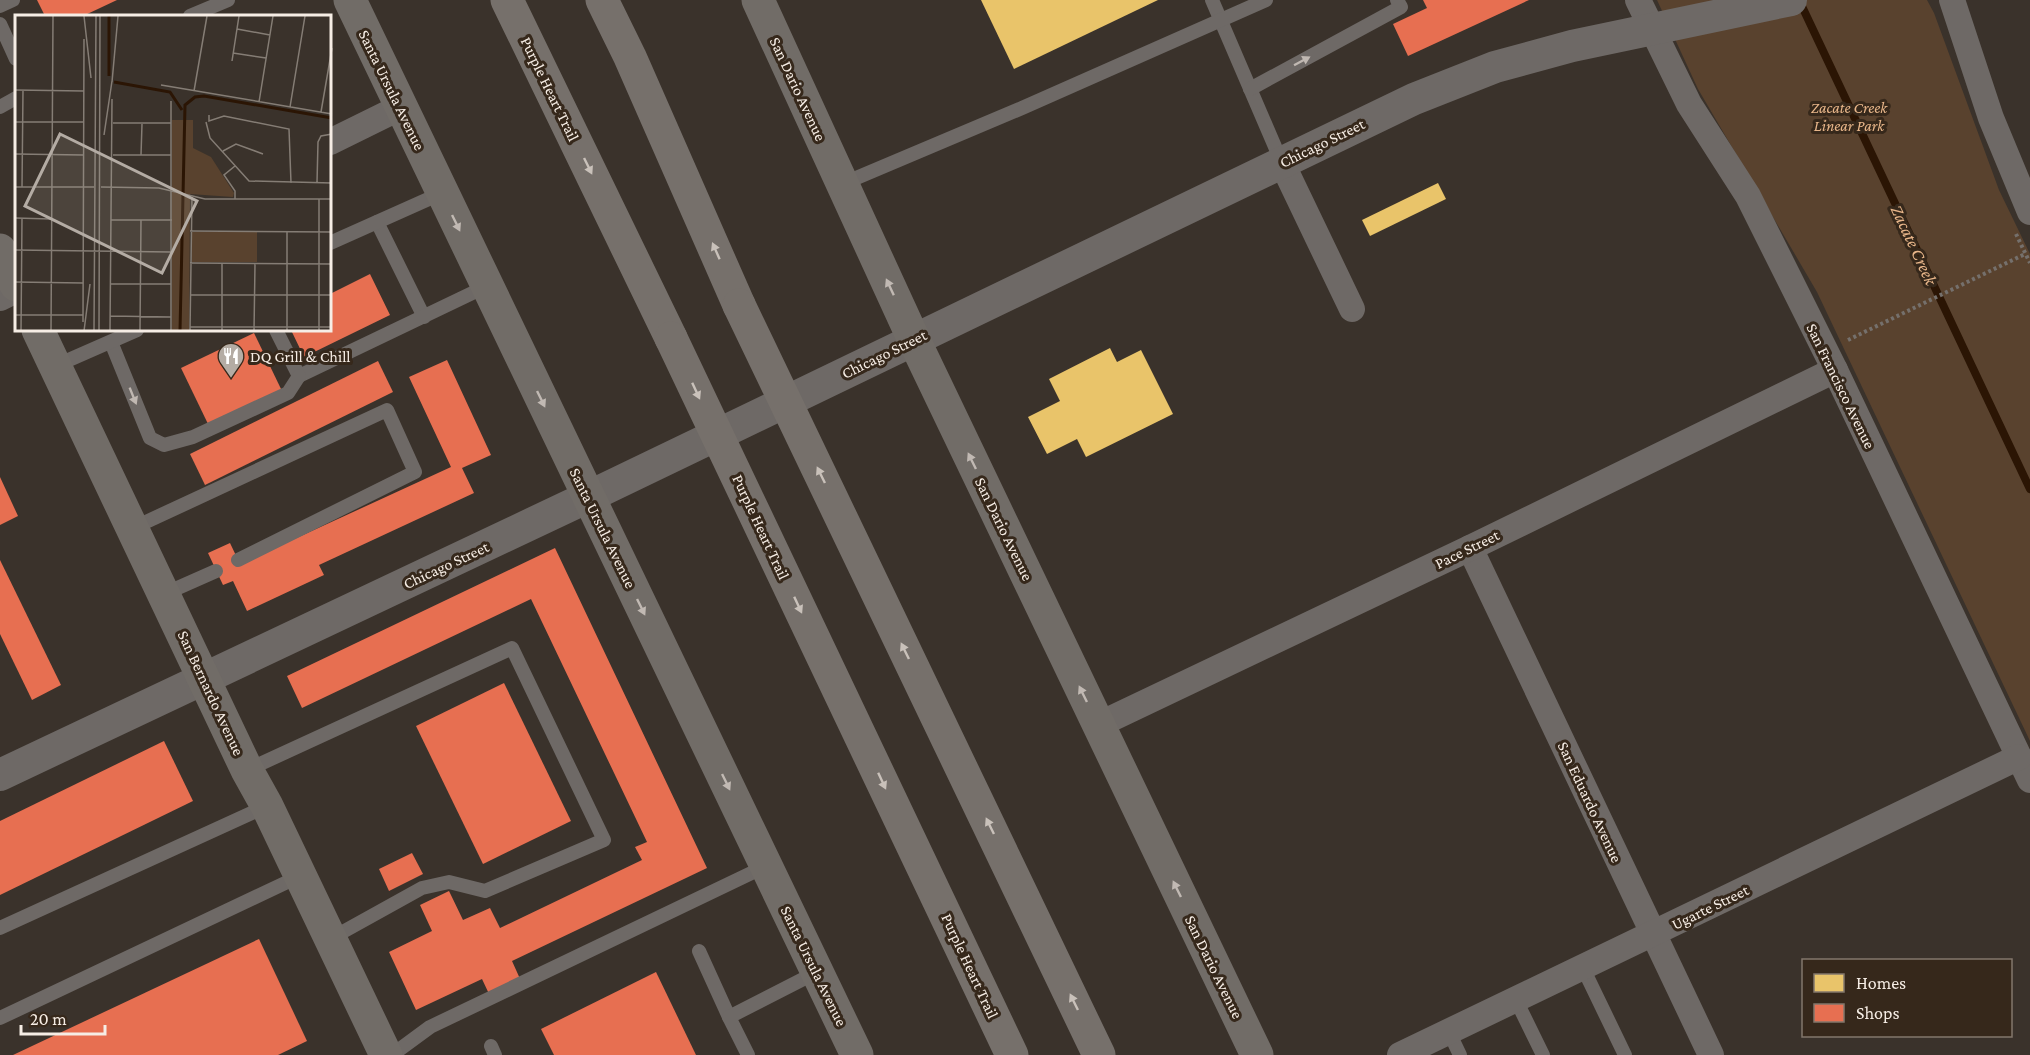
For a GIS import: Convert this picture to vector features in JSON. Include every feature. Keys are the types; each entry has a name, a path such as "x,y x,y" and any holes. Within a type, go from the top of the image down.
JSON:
{"highway":[{"name":"Purple Heart Trail","path":"507,0 671,338 1012,1055"},
{"path":"602,0 630,57 739,305 1099,1055"},
{"path":"612,0 630,57"}],"main road":[{"name":"Santa Ursula Avenue","path":"350,0 857,1055"},
{"name":"San Dario Avenue","path":"758,0 914,340 1257,1055"},
{"path":"0,250 15,283"},
{"name":"San Bernardo Avenue","path":"39,332 247,770 267,806 386,1055"}],"street":[{"name":"San Francisco Avenue","path":"1638,0 1689,104 1748,196 1835,370 2025,769"},
{"name":"Chicago Street","path":"0,775 588,497 1414,99 1495,67 1572,46 1791,0"},
{"path":"1952,0 1991,118 2030,212"},
{"path":"332,141 401,107"},
{"path":"1282,163 1352,309"},
{"path":"0,298 15,290"},
{"name":"Pace Street","path":"1098,725 1470,548 1835,370"},
{"name":"San Eduardo Avenue","path":"1470,548 1711,1055"},
{"name":"Ugarte Street","path":"1400,1055 1653,935 2025,769"}],"lane":[{"path":"0,6 13,0"},
{"path":"192,15 228,0"},
{"path":"1212,0 1282,163"},
{"path":"842,184 1266,0"},
{"path":"1250,89 1401,7 1397,0"},
{"path":"0,24 15,57"},
{"path":"0,106 15,98"},
{"path":"332,242 442,194"},
{"path":"377,222 424,317"},
{"path":"111,342 150,438 164,445 193,438 288,393 299,375 487,286"},
{"path":"56,366 133,332"},
{"path":"277,332 299,375"},
{"path":"133,528 387,410 415,472 238,560"},
{"path":"164,594 216,571"},
{"path":"247,770 512,648 604,840 485,891 449,882 422,888 330,939"},
{"path":"0,928 267,806"},
{"path":"392,1055 430,1026 766,866"},
{"path":"0,1018 300,876"},
{"path":"699,951 748,1055"},
{"path":"1583,968 1625,1055"},
{"path":"729,1017 817,972"},
{"path":"1516,1000 1543,1055"},
{"path":"1449,1032 1460,1055"}],"path":[{"path":"1848,340 2025,254"}],"green space":[{"name":"Zacate Creek Linear Park","path":"1657,0 1927,0 1934,13 1999,190 2030,254 2030,741 1817,292 1698,89"}],"building: Homes":[{"path":"981,0 1158,0 1014,69"},
{"path":"1438,183 1446,199 1370,236 1362,220"},
{"path":"1110,348 1117,362 1141,350 1173,414 1086,457 1077,439 1047,454 1028,417 1060,401 1049,379"}],"building: Shops":[{"path":"37,0 117,0 85,15 44,15"},
{"path":"1423,0 1529,0 1408,56 1393,24 1427,8"},
{"path":"370,274 390,315 304,357 292,332 332,332 332,293"},
{"name":"DQ Grill & Chill","path":"254,333 282,391 209,426 181,368"},
{"path":"447,360 491,455 462,468 474,493 319,565 324,575 247,611 233,581 223,585 208,553 230,543 240,564 451,467 409,377"},
{"path":"378,361 393,392 205,485 190,454"},
{"path":"0,477 18,516 0,525"},
{"path":"555,548 707,868 512,961 521,981 490,996 482,979 416,1010 389,952 432,931 420,905 449,891 463,920 490,908 500,928 642,860 635,847 647,842 531,599 302,708 287,676"},
{"path":"0,560 61,685 32,700 0,634"},
{"path":"504,683 571,821 483,864 416,726"},
{"path":"164,741 193,801 0,895 0,821"},
{"path":"412,853 423,874 389,891 379,869"},
{"path":"259,939 307,1041 278,1055 13,1055"},
{"path":"656,972 696,1055 554,1055 541,1029"}],"waterway":[{"name":"Zacate Creek","path":"1799,0 2030,489"}],"place":[{"name":"DQ Grill & Chill","path":"231,379"}]}
